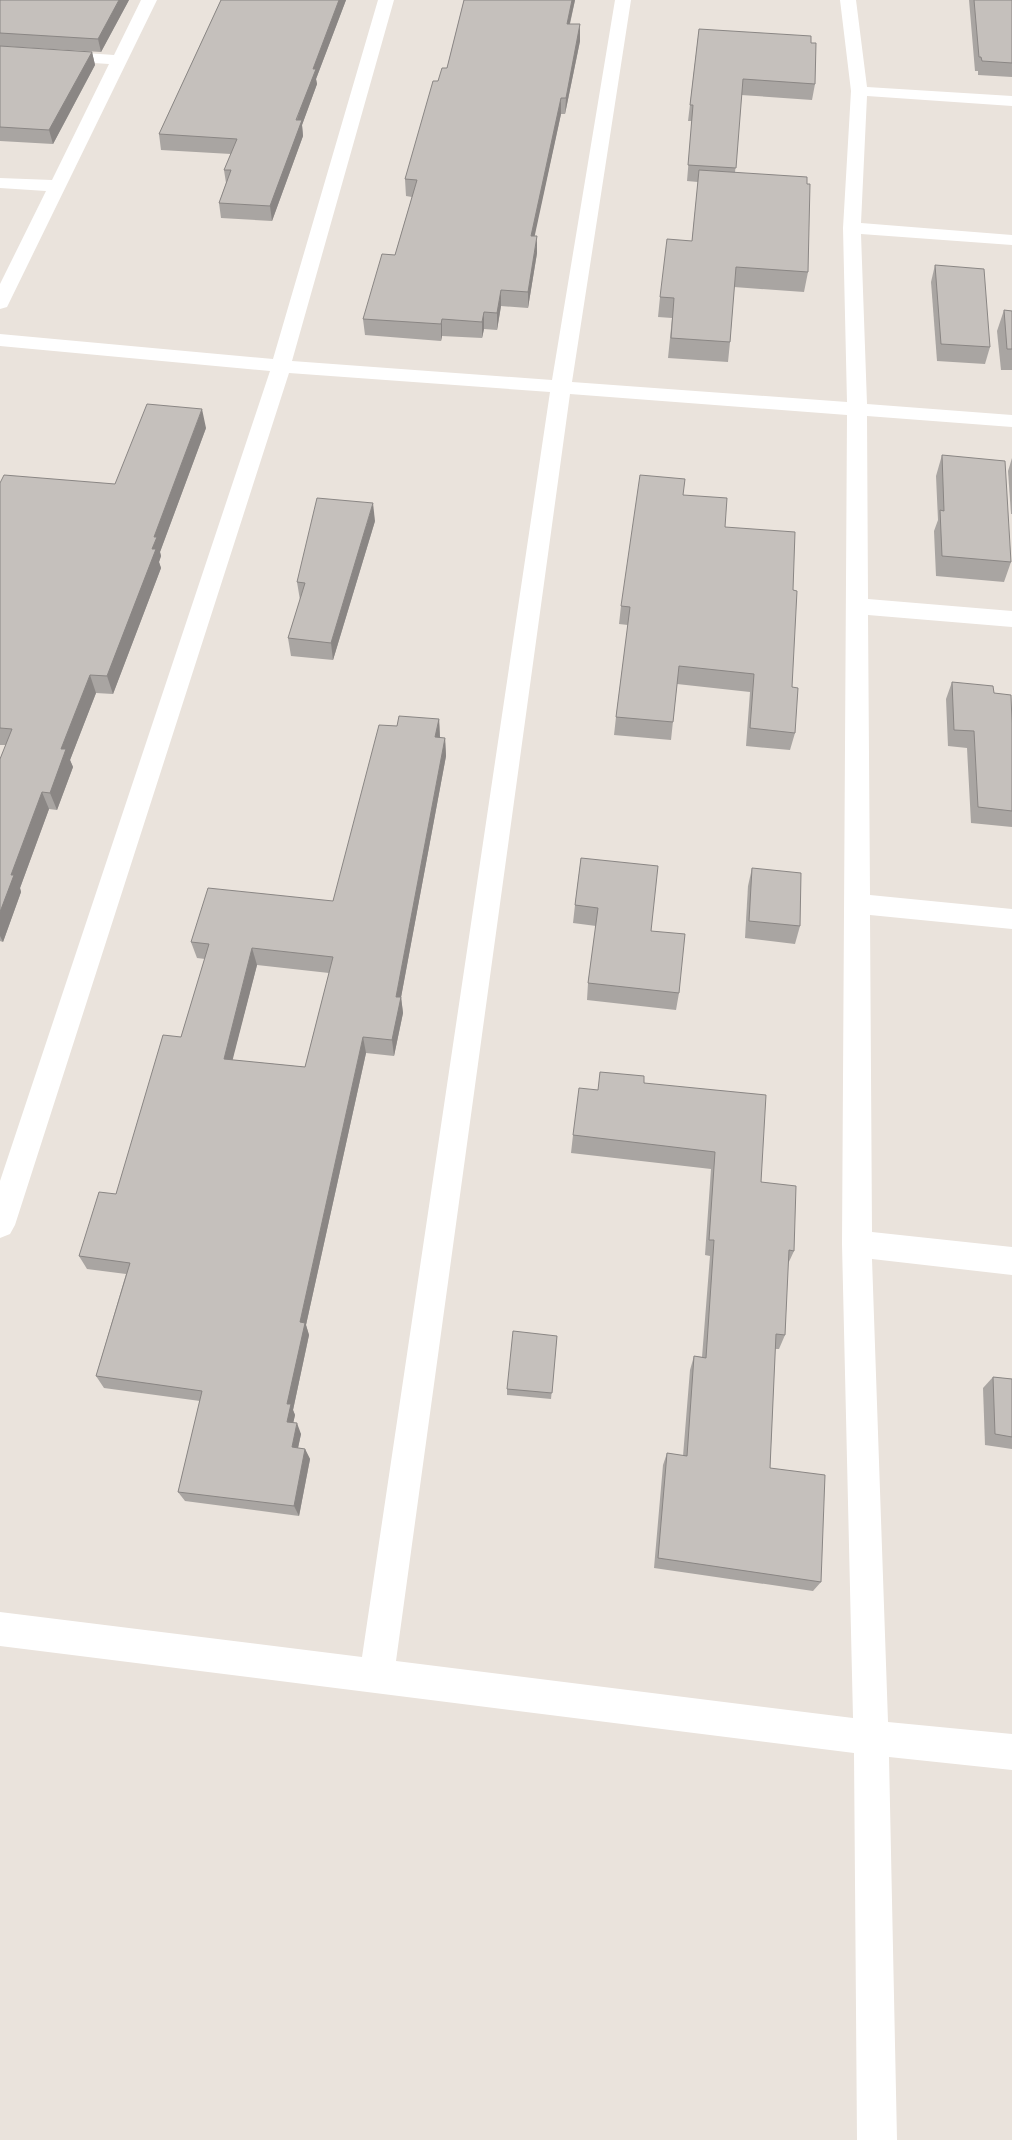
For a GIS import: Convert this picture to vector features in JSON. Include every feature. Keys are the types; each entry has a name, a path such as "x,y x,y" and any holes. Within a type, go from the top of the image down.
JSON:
{"street":[{"path":"0,303 149,0"},
{"path":"0,1225 281,366 386,0"},
{"path":"378,1675 561,388 623,0"},
{"path":"848,0 859,91 852,228 857,410 857,1244 871,1738 877,2140"},
{"path":"0,52 120,60"},
{"path":"859,91 1012,101"},
{"path":"0,183 58,186"},
{"path":"852,228 1012,240"},
{"path":"0,340 281,366 1012,421"},
{"path":"857,606 1012,619"},
{"path":"857,904 1012,919"},
{"path":"857,1244 1012,1261"},
{"path":"0,1629 871,1738 1012,1752"}],"building":[{"path":"0,0 119,0 98,39 0,33"},
{"path":"221,0 339,0 313,69 316,69 296,120 302,120 270,206 219,203 231,170 224,170 237,139 159,134"},
{"path":"464,0 572,0 567,24 580,24 566,98 561,98 531,236 537,236 528,292 501,290 497,313 484,312 482,322 442,319 441,324 363,319 382,254 395,255 417,180 405,179 433,81 438,81 442,68 447,68"},
{"path":"974,0 1012,0 1012,63 982,61 981,57 979,57"},
{"path":"699,29 811,36 811,43 816,43 815,84 743,79 736,168 688,165 693,105 690,105"},
{"path":"0,46 92,52 49,130 0,127"},
{"path":"699,170 807,177 807,184 810,184 808,272 736,267 730,342 671,338 674,298 660,297 667,239 692,241"},
{"path":"935,265 984,269 990,347 941,344"},
{"path":"1004,310 1012,311 1012,349 1007,349"},
{"path":"147,404 202,409 154,537 157,537 152,549 156,549 107,676 90,675 61,749 66,749 50,793 42,792 11,875 14,875 0,912 0,759 12,729 0,728 0,483 4,475 115,484"},
{"path":"942,455 1005,461 1011,562 942,556 940,510 944,511"},
{"path":"640,475 685,479 683,495 727,498 725,527 795,532 793,590 797,591 792,687 798,688 795,733 750,728 754,674 679,666 673,722 616,717 630,607 621,606"},
{"path":"317,498 373,503 331,643 288,638 305,583 297,582"},
{"path":"952,682 993,686 994,693 1011,695 1012,811 978,807 974,731 954,730"},
{"path":"399,716 439,719 435,737 445,738 396,997 401,997 392,1040 363,1037 300,1322 305,1323 287,1404 291,1404 287,1422 297,1423 292,1447 305,1449 294,1506 178,1492 202,1391 96,1376 130,1263 79,1256 99,1192 116,1194 163,1035 181,1037 209,944 191,942 208,888 333,901 379,725 397,726","holes":["252,948 333,957 305,1067 224,1059"]},
{"path":"581,858 658,866 651,931 685,934 679,993 588,983 598,908 575,905"},
{"path":"752,868 801,873 800,926 749,921"},
{"path":"600,1072 644,1076 644,1083 766,1095 761,1182 796,1186 794,1251 789,1250 785,1335 776,1334 770,1468 825,1475 821,1582 658,1558 667,1453 687,1456 694,1356 706,1358 714,1240 709,1240 715,1152 573,1135 579,1088 598,1090"},
{"path":"513,1331 557,1336 552,1393 507,1389"},
{"path":"993,1377 1012,1379 1012,1437 995,1434"}]}
